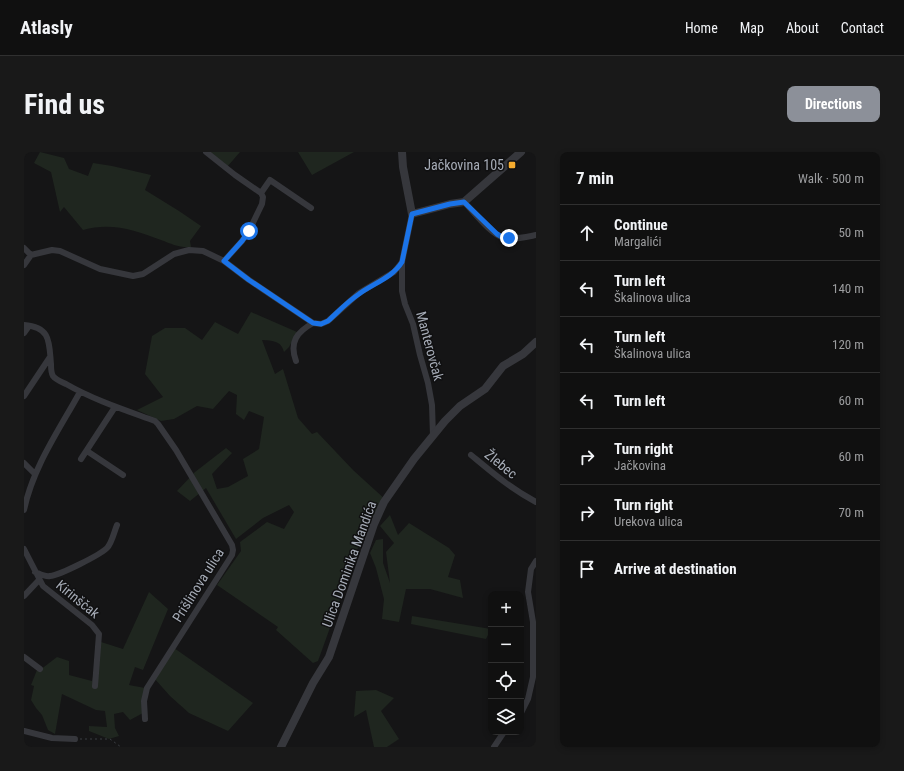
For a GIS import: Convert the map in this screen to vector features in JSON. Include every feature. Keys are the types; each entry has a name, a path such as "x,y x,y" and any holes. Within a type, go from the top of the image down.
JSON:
{"street":[{"path":"206,152 261,193 263,197 262,204 249,231 224,261"},
{"path":"402,152 403,167 412,214 464,202 521,152"},
{"path":"261,193 270,180 311,208"},
{"path":"464,202 490,228 502,237 518,238 536,235"},
{"name":"Manterovčak","path":"412,214 402,262 402,291 405,304 413,324 428,383 432,405 433,436"},
{"path":"24,248 31,255"},
{"path":"24,265 31,255 52,250 60,251 100,269 133,276 143,274 174,254 189,250 204,251 224,261 249,280 313,323 321,324 328,321 359,294 394,272 402,262"},
{"path":"296,361 293,352 296,336 301,330 313,323"},
{"name":"Prišlinova ulica","path":"24,333 27,325 38,328 47,336 49,341 51,371 53,376 80,392 154,421 162,428 234,550 151,680 145,693 145,719"},
{"name":"Ulica Dominika Mandića","path":"281,747 313,683 329,657 374,524 384,502 414,459 445,421 460,406 484,389 503,366 523,354 536,342"},
{"path":"24,396 50,357"},
{"path":"24,510 28,491 35,474 80,392"},
{"path":"81,460 115,407"},
{"path":"88,451 123,475"},
{"name":"Žlebec","path":"471,455 500,480 536,502"},
{"path":"24,463 35,474"},
{"path":"35,572 45,576 53,576 83,563 101,553 109,546 117,525"},
{"name":"Kirinščak","path":"24,549 43,586 96,629 99,639 95,686"},
{"path":"524,707 528,699 533,677 532,655 534,622 528,592 530,569 536,561"},
{"name":"Kirinščak","path":"24,596 39,580"},
{"path":"24,657 40,669"},
{"path":"24,731 52,738 76,739"},
{"path":"494,747 502,735"}],"path":[{"path":"76,739 110,740 121,747"}],"shaded area":[{"path":"40,152 64,158 69,169 88,176 93,163 151,175 145,190 201,226 190,241 191,247 183,247 123,228 103,227 83,230 64,207 60,212 51,172 34,163"},
{"path":"209,152 240,152 227,167"},
{"path":"298,152 354,152 312,175"},
{"path":"251,312 297,332 289,347 284,352 281,345 278,343 262,340 275,374 283,369 298,418 312,434 317,432 353,470 387,501 379,505 359,547 351,556 353,564 318,661 313,663 276,630 278,627 217,585 241,551 240,542 267,522 284,529 294,512 289,505 263,518 236,539 206,488 190,501 177,491 195,472 226,448 232,453 212,474 217,489 228,487 248,476 243,459 259,449 264,417 249,411 244,420 236,414 237,395 229,391 213,409 197,406 174,419 161,421 137,410 163,397 145,374 152,336 165,328 185,328 202,340 215,322 238,334"},
{"path":"390,515 398,535 409,523 449,548 455,555 448,577 460,580 463,598 430,589 406,589 399,622 382,619 384,599 376,568 370,553 376,540 383,539 383,563 390,583 386,552 394,543 380,526"},
{"path":"149,592 168,609 143,670 135,667 129,685 145,688 143,713 130,720 123,712 114,714 115,728 119,736 109,739 89,731 89,726 107,727 105,711 96,710 62,694 55,734 48,730 42,715 31,700 34,686 31,685 37,670 40,670 57,657 69,661 69,675 92,681 101,642 123,649"},
{"path":"412,616 488,629 488,635 486,639 411,624"},
{"path":"174,648 253,703 228,731 189,713 170,696 154,678"},
{"path":"376,690 394,698 381,711 399,739 387,747 374,747 366,710 354,717 356,691"}],"place":[{"name":"Jačkovina 105","path":"512,165"}],"route":[{"path":"249,231 246,237 224,261 249,280 313,323 317,324 328,321 346,303 387,278 399,267 402,262 412,214 464,202 497,234 502,237 509,238"}]}
